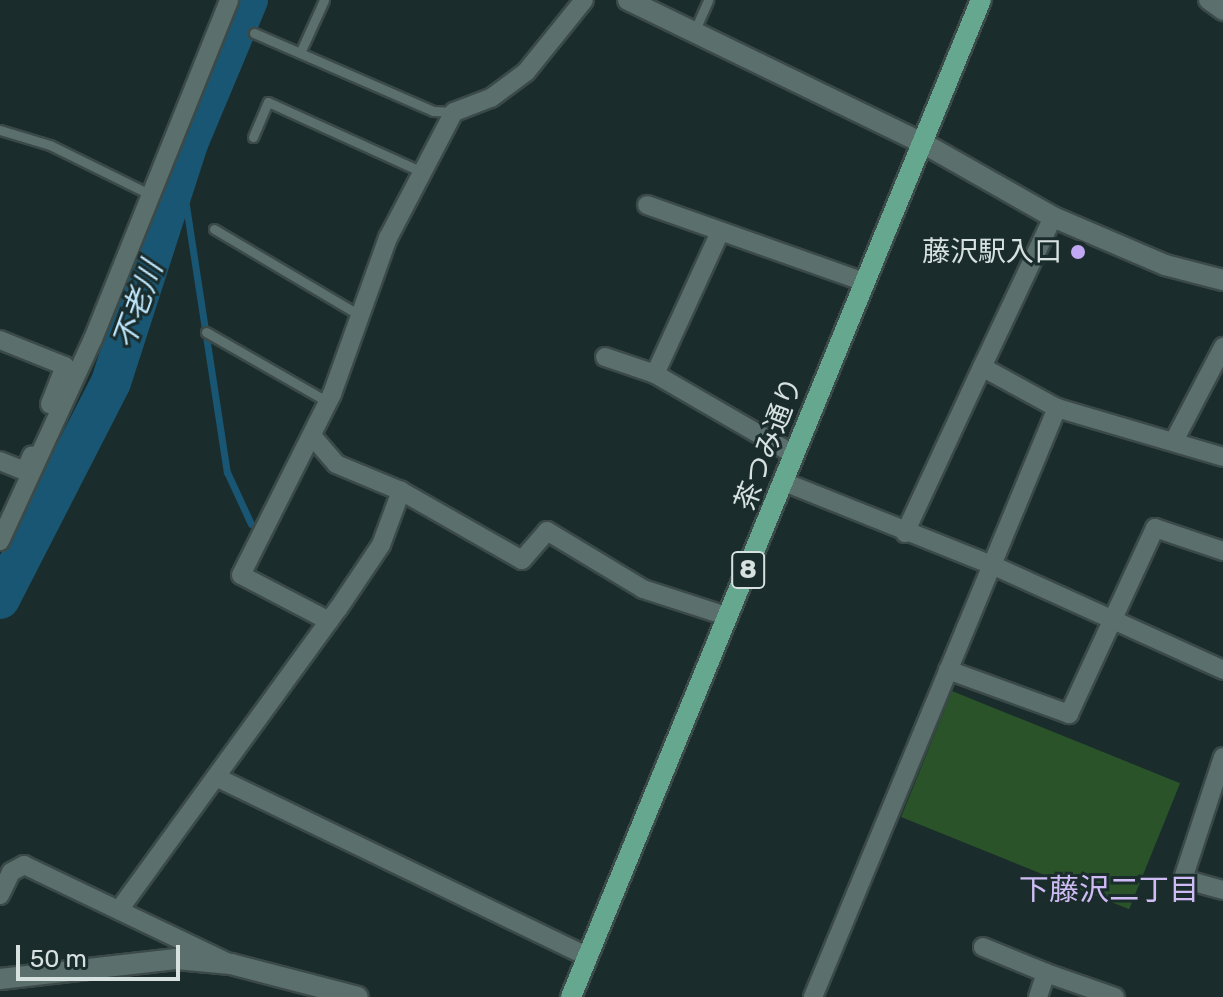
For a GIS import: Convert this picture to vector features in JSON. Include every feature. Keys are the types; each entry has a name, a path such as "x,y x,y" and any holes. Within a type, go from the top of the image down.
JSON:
{"main road":[{"name":"茶つみ通り","path":"571,997 981,0"}],"street":[{"path":"0,541 151,195 229,0"},
{"path":"329,621 241,575 328,402 363,317 388,238 454,112 491,98 526,72 584,0"},
{"path":"628,0 921,142 1053,217 1165,265 1223,280"},
{"path":"1208,0 1223,11"},
{"path":"647,205 865,282"},
{"path":"905,533 1053,217"},
{"path":"655,374 720,232"},
{"path":"0,340 65,366 25,471 0,461"},
{"path":"1175,439 1223,347"},
{"path":"605,357 655,374 793,454"},
{"path":"982,367 1057,408 1175,439 1223,457"},
{"path":"813,997 1057,408"},
{"path":"312,436 336,464 401,491 522,560 547,531 643,589 729,617"},
{"path":"784,482 905,533 992,565 1223,670"},
{"path":"119,910 381,545 401,491"},
{"path":"948,670 1069,714 1155,528 1223,551"},
{"path":"1223,757 1183,879 1223,890"},
{"path":"216,777 588,957"},
{"path":"0,895 11,872 24,865 231,964"},
{"path":"983,947 1115,997"},
{"path":"0,979 138,958 231,964 358,997"},
{"path":"1038,997 1046,973"}],"lane":[{"path":"300,53 324,0"},
{"path":"694,32 708,0"},
{"path":"254,33 433,111 454,112"},
{"path":"253,137 268,102 422,172"},
{"path":"0,130 50,145 151,195"},
{"path":"214,229 363,317"},
{"path":"206,332 328,402"}],"green space":[{"path":"952,691 1180,783 1129,909 901,817"}],"waterway":[{"name":"不老川","path":"0,599 111,382 189,141 248,0"},
{"path":"180,166 227,472 251,524"}],"place":[{"name":"藤沢駅入口","path":"1078,252"}],"district":[{"name":"下藤沢二丁目","path":"1109,890"}]}
